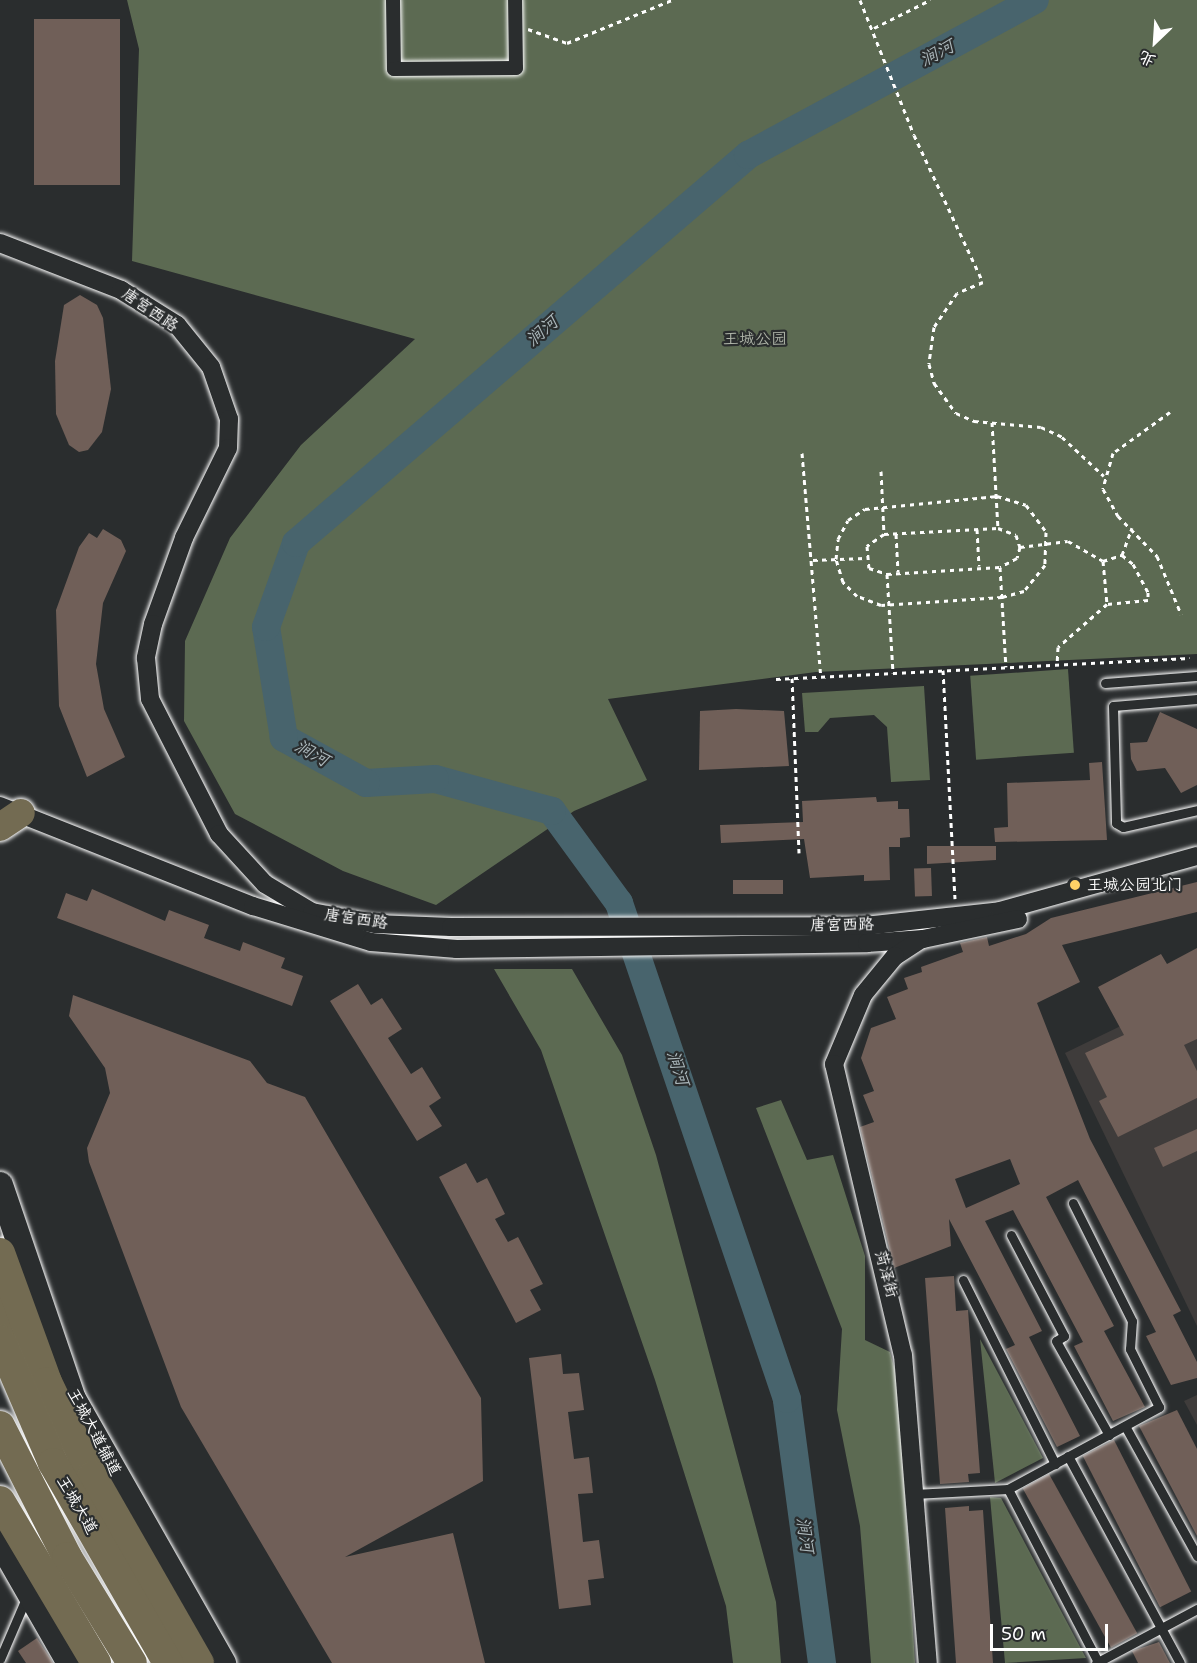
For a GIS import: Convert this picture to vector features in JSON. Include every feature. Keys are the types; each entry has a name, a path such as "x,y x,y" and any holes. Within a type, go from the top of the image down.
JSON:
{"highway":[{"path":"2,1273 47,1382 92,1476 199,1663"},
{"name":"王城大道","path":"0,1340 53,1463 168,1663"},
{"name":"王城大道","path":"0,1426 66,1557 132,1663"},
{"path":"0,1501 96,1663"}],"main road":[{"name":"王城大道辅道","path":"0,1185 73,1399 223,1663"},
{"path":"2,1273 36,1385 86,1486 190,1663"},
{"path":"0,1456 112,1663"},
{"path":"0,1541 28,1594 70,1663"}],"street":[{"path":"393,0 394,69 516,68 515,0"},
{"name":"唐宫西路","path":"0,243 121,290 177,325 211,367 229,419 228,448 184,538 146,658 150,699 219,834 265,884 312,912 375,924 866,934"},
{"name":"唐宫西路","path":"7,816 272,913 371,942 457,949 866,934 1005,923 1197,866"},
{"name":"唐宫西路","path":"923,930 956,918 999,911 1197,856"},
{"name":"菏泽街","path":"923,930 895,956 863,995 834,1064 894,1299 928,1663"}],"lane":[{"path":"1105,684 1197,676"},
{"path":"1197,699 1113,706 1116,823 1123,827 1197,810"},
{"path":"914,1494 1008,1489 1158,1407 1130,1349 1132,1321 1073,1203"},
{"path":"1011,1235 1064,1336 1056,1341 1108,1435"},
{"path":"963,1280 1055,1464"},
{"path":"1125,1426 1197,1556"},
{"path":"1068,1456 1180,1663"},
{"path":"1008,1489 1097,1663 1197,1609"},
{"path":"0,1659 28,1594"},
{"path":"1116,1653 1121,1663"}],"path":[{"path":"515,25 567,43 672,0"},
{"path":"860,0 874,28 914,135 982,282 957,293 943,308 934,327 929,364 939,390 956,412 992,422 1041,427 1062,437 1104,476"},
{"path":"874,28 930,0"},
{"path":"1170,412 1113,453 1104,476 1108,501 1167,572 1181,614"},
{"path":"992,422 998,528"},
{"path":"802,453 821,677"},
{"path":"881,471 884,534"},
{"path":"997,496 1035,513 1048,544 1045,565 1032,584 1002,597 888,605 857,596 843,582 836,559 848,520 865,509 883,505 997,496"},
{"path":"998,528 1016,535 1020,547 1017,558 1000,567 979,566 887,574 869,568 865,558 867,546 884,534 998,528"},
{"path":"1122,555 1132,528"},
{"path":"977,529 979,566"},
{"path":"896,534 898,572"},
{"path":"1020,547 1068,541 1103,561 1122,555"},
{"path":"1057,665 1063,641 1107,604 1148,600 1140,574 1122,555"},
{"path":"812,561 865,558"},
{"path":"1103,561 1107,604"},
{"path":"1000,567 1006,667"},
{"path":"887,574 893,673"},
{"path":"776,679 1189,658"},
{"path":"943,670 956,918"},
{"path":"792,678 799,853"}],"shaded area":[{"path":"1197,989 1197,1326 1065,1053"},
{"path":"1197,1395 1197,1425 1184,1401"}],"green space":[{"name":"王城公园","path":"127,0 1197,0 1197,654 816,672 608,699 647,780 574,811 436,905 343,871 235,814 184,721 185,641 230,538 301,445 415,339 132,261 139,49"},
{"path":"1068,669 1074,753 976,760 970,676"},
{"path":"924,686 930,780 891,782 887,727 874,715 830,718 818,732 805,732 802,693"},
{"path":"494,969 572,969 622,1055 656,1155 776,1602 781,1663 733,1663 726,1606 655,1380 541,1050"},
{"path":"781,1100 807,1160 833,1155 865,1256 865,1340 890,1352 898,1382 915,1663 871,1663 860,1526 837,1410 842,1329 756,1108"},
{"path":"980,1339 1043,1458 995,1483"},
{"path":"990,1497 1001,1498 1086,1658 1005,1663"}],"building":[{"path":"34,19 120,19 120,185 34,185"},
{"path":"80,295 97,305 103,318 111,389 102,432 88,450 79,452 69,445 56,414 55,361 64,305"},
{"path":"103,529 121,540 126,551 103,603 96,664 104,709 125,757 87,777 59,706 56,610 79,547 89,533 97,538"},
{"path":"736,709 784,711 789,766 699,770 700,711"},
{"path":"1160,712 1197,729 1197,785 1181,793 1165,768 1137,771 1131,759 1130,743 1147,742"},
{"path":"1102,762 1107,840 995,842 994,828 1008,827 1007,783 1090,780 1089,763"},
{"path":"876,797 877,802 898,801 898,809 909,809 910,837 900,838 900,847 889,847 890,880 864,881 864,875 810,878 804,839 721,843 720,825 803,822 802,801"},
{"path":"927,846 996,846 996,860 927,864"},
{"path":"931,868 932,896 915,897 914,869"},
{"path":"733,880 783,880 783,894 733,894"},
{"path":"1197,882 1197,912 1062,945 1080,982 1037,1003 1090,1139 1181,1311 1173,1315 1197,1362 1197,1378 1171,1385 1146,1336 1156,1332 1078,1180 1046,1197 1114,1326 1104,1331 1145,1407 1113,1421 1074,1346 1083,1342 1013,1210 985,1221 1042,1331 1029,1337 1080,1436 1057,1447 1006,1349 1015,1345 949,1219 951,1246 894,1268 860,1127 874,1122 863,1095 874,1091 861,1058 871,1028 896,1019 887,997 908,989 904,978 922,972 921,967 963,952 960,943 987,937 989,946 1026,934 1051,918","holes":["1010,1159 1020,1184 966,1208 955,1179"]},
{"path":"92,889 165,921 169,910 209,925 204,938 240,951 243,942 285,958 281,968 303,976 292,1006 57,918 66,893 87,901"},
{"path":"1197,948 1197,1039 1184,1045 1197,1071 1197,1098 1118,1137 1099,1101 1107,1097 1085,1053 1124,1035 1098,987 1161,954 1167,964"},
{"path":"358,984 371,1005 382,998 402,1029 388,1038 411,1074 422,1067 441,1098 429,1106 442,1126 417,1141 330,1001"},
{"path":"73,995 250,1061 267,1083 305,1097 481,1398 483,1481 345,1557 453,1533 485,1663 332,1663 181,1407 89,1162 87,1148 110,1093 105,1068 69,1016"},
{"path":"1197,1129 1197,1151 1163,1167 1154,1148"},
{"path":"466,1163 477,1183 487,1178 505,1214 495,1219 508,1242 518,1237 543,1284 530,1290 541,1310 516,1323 439,1177"},
{"path":"954,1276 956,1311 968,1310 980,1473 968,1474 969,1482 940,1484 925,1278"},
{"path":"561,1354 563,1374 579,1373 584,1410 568,1412 574,1459 589,1457 593,1493 578,1494 583,1542 599,1540 604,1578 588,1580 591,1605 559,1609 529,1358"},
{"path":"1177,1410 1197,1449 1197,1536 1139,1426"},
{"path":"1114,1440 1191,1591 1160,1607 1083,1456"},
{"path":"1049,1474 1137,1633 1111,1648 1023,1489"},
{"path":"969,1506 969,1511 983,1510 993,1663 956,1663 945,1508"},
{"path":"37,1638 53,1663 26,1663 18,1651"},
{"path":"1159,1642 1170,1663 1138,1663 1132,1651"}],"waterway":[{"name":"涧河","path":"822,1663 787,1399 619,903 552,811 435,779 366,783 284,738 266,627 296,543 748,155 1035,0"}],"place":[{"name":"王城公园北门","path":"1075,885"}]}
